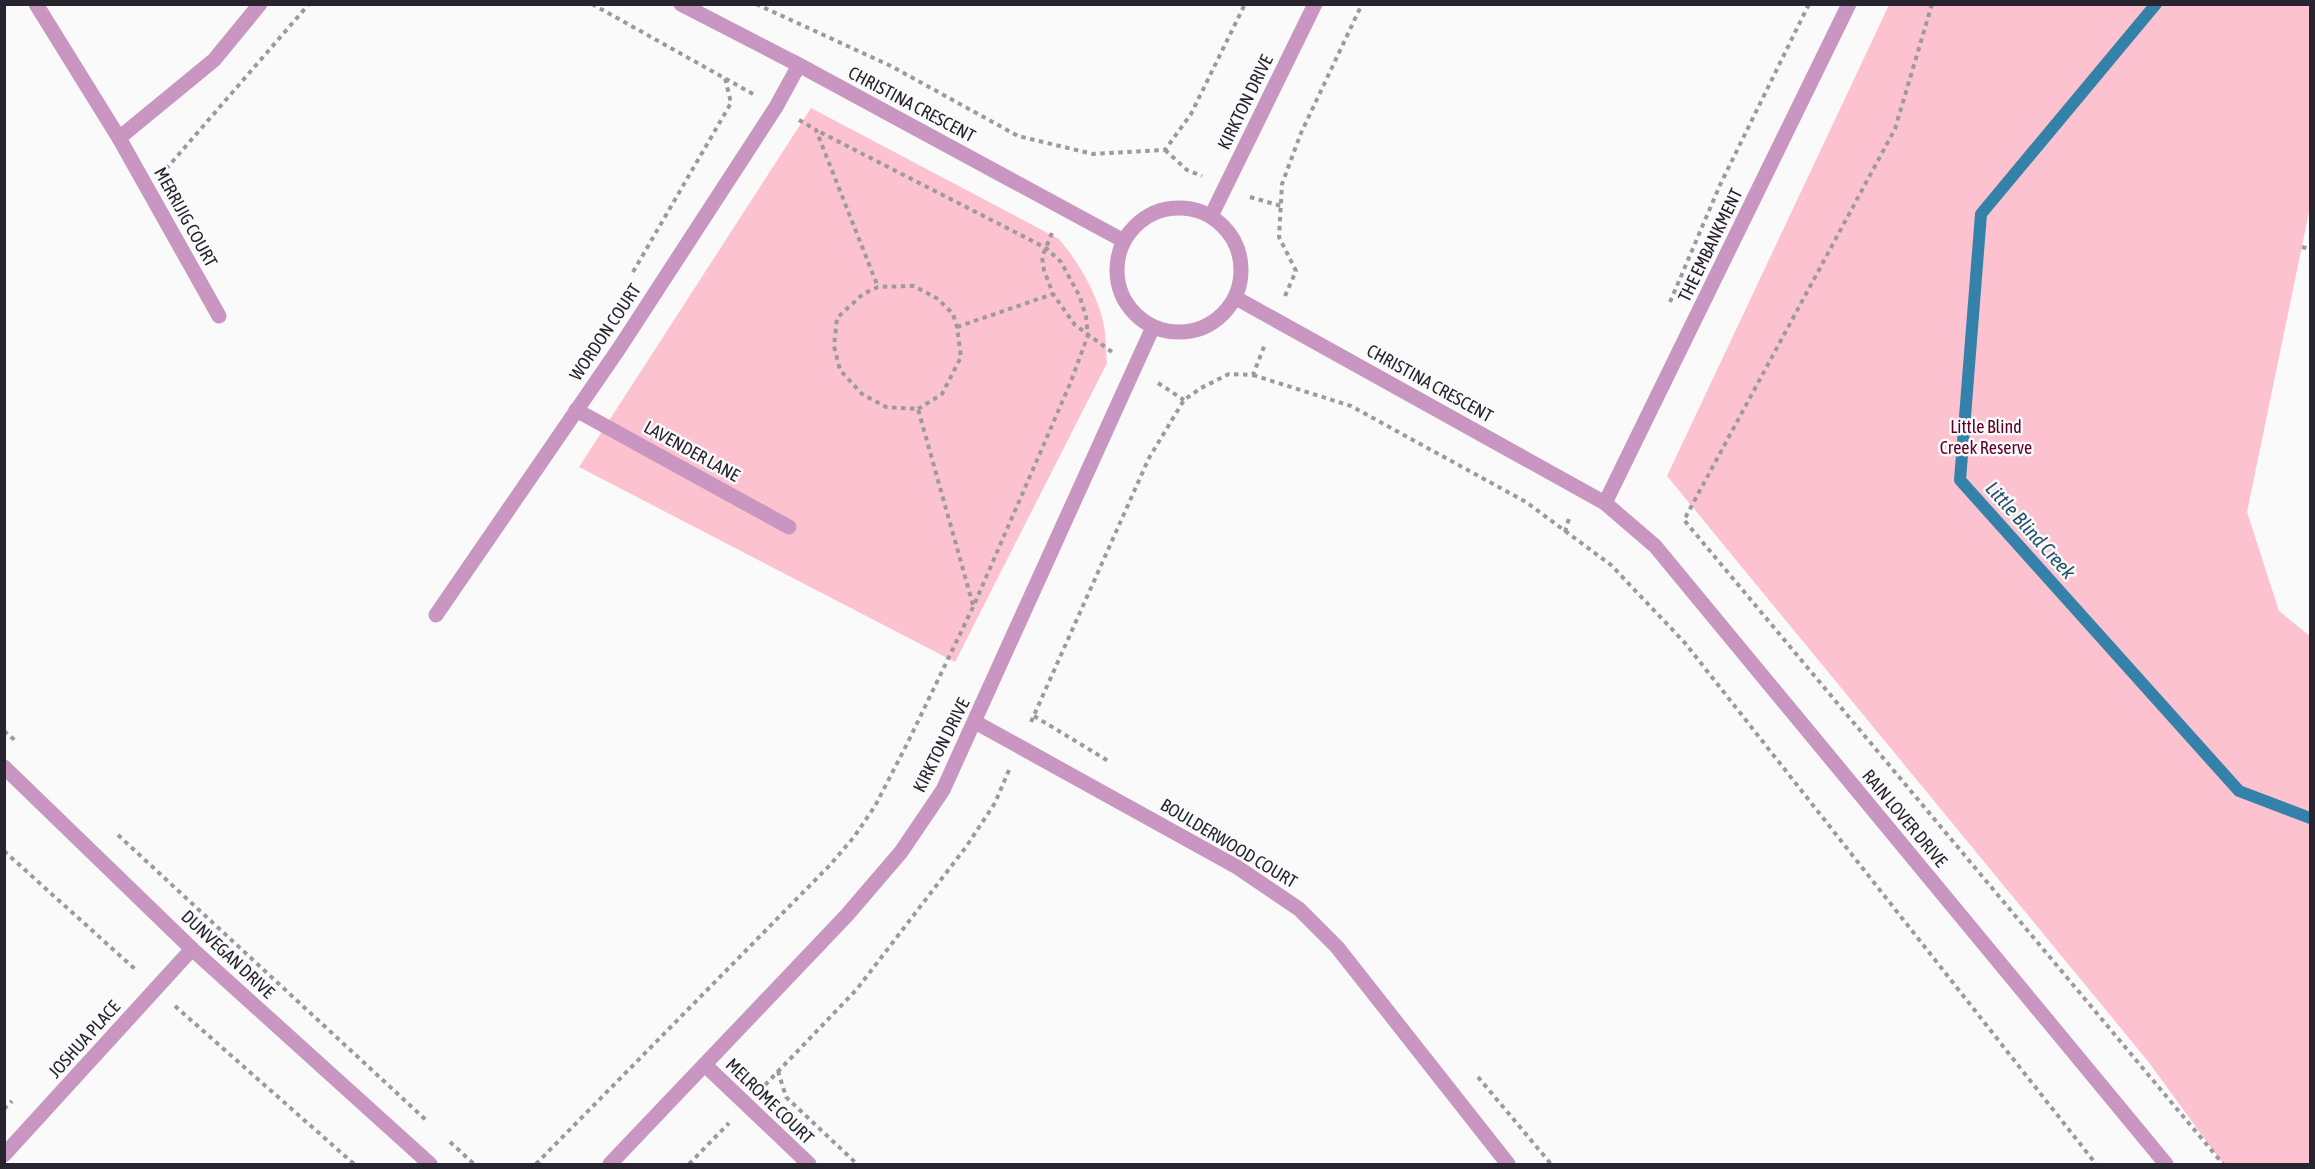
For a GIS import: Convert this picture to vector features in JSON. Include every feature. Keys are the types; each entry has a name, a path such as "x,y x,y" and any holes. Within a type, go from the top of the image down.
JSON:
{"street":[{"name":"MERRIJIG COURT","path":"36,4 119,138 219,316"},
{"path":"119,138 214,60 260,4"},
{"name":"CHRISTINA CRESCENT","path":"681,4 799,65 1124,241"},
{"name":"KIRKTON DRIVE","path":"1211,216 1315,4"},
{"name":"THE EMBANKMENT","path":"1605,503 1849,4"},
{"name":"WORDON COURT","path":"436,615 576,410 776,107 799,65"},
{"path":"1179,207 1211,216 1226,228 1237,243 1242,262 1242,280 1236,298 1224,314 1209,326 1191,332 1171,333 1153,327 1133,311 1120,290 1116,274 1118,257 1124,241 1133,228 1146,217 1162,210 1179,207"},
{"name":"CHRISTINA CRESCENT","path":"1236,298 1605,503"},
{"name":"KIRKTON DRIVE","path":"610,1164 847,915 901,852 943,790 1153,327"},
{"name":"LAVENDER LANE","path":"576,410 789,526"},
{"name":"RAIN LOVER DRIVE","path":"1605,503 1655,546 2166,1164"},
{"name":"BOULDERWOOD COURT","path":"975,722 1237,867 1299,909 1337,947 1508,1164"},
{"name":"DUNVEGAN DRIVE","path":"4,767 192,949 430,1164"},
{"name":"JOSHUA PLACE","path":"4,1155 192,949"},
{"name":"MELROME COURT","path":"705,1065 809,1164"}],"path":[{"path":"149,190 309,4"},
{"path":"536,1164 830,865 854,837 875,806 974,605 1070,384 1088,335 1080,297 1061,262 1046,248 816,130 592,4"},
{"path":"756,4 891,66 1018,136 1093,154 1165,150 1191,114 1245,4"},
{"path":"1253,375 1296,271 1279,237 1282,184 1301,133 1362,4"},
{"path":"1668,305 1720,185 1809,4"},
{"path":"1932,4 1895,129 1684,520 2223,1164"},
{"path":"632,274 731,103 725,78"},
{"path":"816,130 878,287"},
{"path":"1062,207 1042,257 1053,294 1075,325 1134,368"},
{"path":"2302,247 2310,249"},
{"path":"914,286 939,298 952,314 957,327 961,357 957,367 942,394 918,409 886,407 862,394 840,370 834,346 837,318 863,294 878,287 914,286"},
{"path":"957,327 1053,294"},
{"path":"690,1164 857,989 966,847 995,803 1149,458 1184,400 1200,388 1229,374 1253,375 1350,406 1526,502 1611,565 1685,644 2096,1164"},
{"path":"918,409 974,605"},
{"path":"1565,532 1570,515 1583,490"},
{"path":"4,731 22,747"},
{"path":"117,834 433,1126"},
{"path":"778,1071 786,1097 857,1164"},
{"path":"442,1134 474,1164"}],"green space":[{"name":"Little Blind Creek Reserve","path":"1889,5 2310,5 2310,207 2247,512 2279,611 2310,636 2310,1164 2223,1164 2147,1060 1667,476"},
{"path":"811,108 1059,239 1086,277 1103,321 1107,363 955,662 579,467"}],"waterway":[{"name":"Little Blind Creek","path":"2156,4 1981,214 1960,480 2239,791 2310,818"}]}
